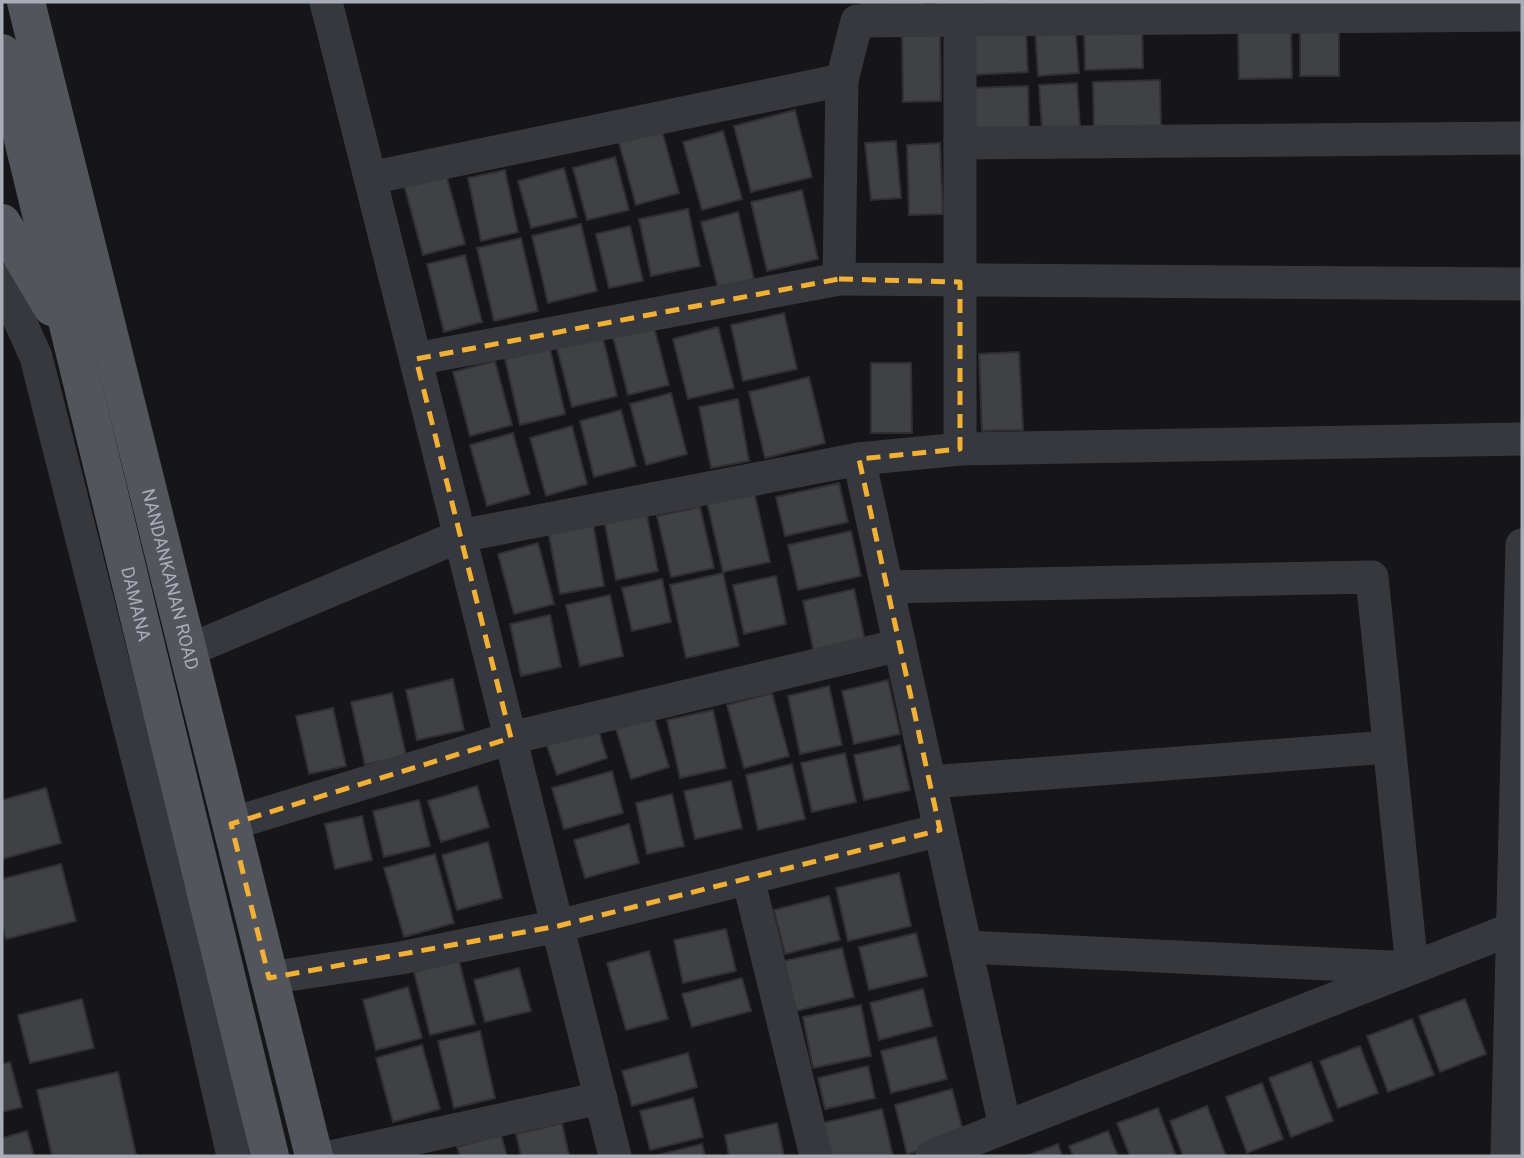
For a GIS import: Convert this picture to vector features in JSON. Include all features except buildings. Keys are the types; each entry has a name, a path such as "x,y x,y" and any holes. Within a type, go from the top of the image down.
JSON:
{"main road":[{"name":"NANDANKANAN ROAD","path":"26,2 314,1156"},
{"name":"DAMANA","path":"2,53 270,1156"},
{"path":"2,223 71,339"}],"street":[{"path":"326,2 615,1156"},
{"path":"839,279 842,80 857,21 1247,10 1522,15"},
{"path":"960,20 960,449"},
{"path":"370,178 842,80"},
{"path":"960,143 1522,138"},
{"path":"416,359 839,279 960,282 1522,284"},
{"path":"2,281 36,358 190,967 233,1156"},
{"path":"187,651 460,536 859,459 960,449 1522,439"},
{"path":"859,459 1005,1127"},
{"path":"1507,1156 1518,927 1522,545"},
{"path":"887,587 1372,577 1412,968"},
{"path":"231,824 511,738 900,645"},
{"path":"930,782 1388,747"},
{"path":"269,978 401,958 558,926 940,830"},
{"path":"748,878 816,1156"},
{"path":"932,1156 1518,927"},
{"path":"966,947 1412,968"},
{"path":"334,1156 601,1098"}],"highlighted area":[{"path":"839,279 960,282 960,449 859,459 940,830 558,926 269,978 231,824 511,738 416,359"}]}
